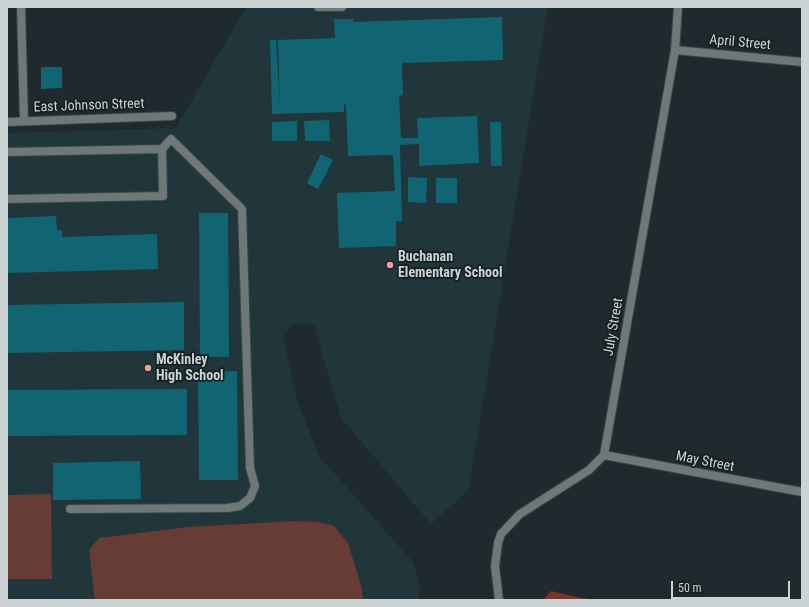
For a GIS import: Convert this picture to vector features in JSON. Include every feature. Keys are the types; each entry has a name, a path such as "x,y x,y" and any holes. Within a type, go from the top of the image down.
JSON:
{"street":[{"path":"21,7 24,121"},
{"path":"318,7 342,7"},
{"name":"July Street","path":"604,455 675,50 678,7"},
{"name":"April Street","path":"675,50 802,62"},
{"name":"East Johnson Street","path":"7,122 172,116"},
{"path":"7,152 162,149 172,139 242,209 250,468 255,486 250,498 240,506 227,508 70,509"},
{"path":"7,199 163,196 162,149"},
{"path":"498,600 496,566 498,543 501,534 520,514 589,470 604,455"},
{"name":"May Street","path":"604,455 802,492"}],"shaded area":[{"path":"246,7 548,7 468,491 431,524 341,418 314,325 293,323 283,336 297,400 319,456 413,562 420,587 418,600 7,600 7,133 176,128"},
{"path":"51,494 52,579 7,579 7,495"},
{"path":"294,521 318,522 334,526 348,543 361,585 363,600 95,600 89,550 99,538 188,527"},
{"path":"551,591 577,597 594,600 543,600"}],"building":[{"path":"502,17 503,60 402,63 403,95 399,96 401,138 418,138 417,118 477,116 479,163 419,166 419,144 400,145 402,221 396,221 396,246 339,248 337,193 395,191 393,155 348,156 346,104 344,105 344,112 272,114 270,40 276,40 280,107 278,40 335,38 334,19 353,19 353,22"},
{"path":"41,67 62,67 62,88 41,89"},
{"path":"329,120 330,141 305,141 304,121"},
{"path":"297,121 297,141 272,141 272,122"},
{"path":"490,122 501,122 502,166 491,166"},
{"path":"321,154 333,160 318,189 307,183"},
{"path":"408,177 427,178 426,203 408,202"},
{"path":"436,178 457,178 457,203 436,203"},
{"path":"199,213 228,213 229,357 200,357"},
{"path":"56,216 57,230 62,230 62,237 157,234 158,269 7,273 7,218"},
{"path":"184,302 184,350 7,353 7,305"},
{"path":"237,371 238,480 199,480 198,372"},
{"path":"187,389 187,435 7,436 7,390"},
{"path":"140,461 141,499 53,500 53,463"}],"place":[{"name":"Buchanan Elementary School","path":"390,265"},
{"name":"McKinley High School","path":"148,368"}]}
